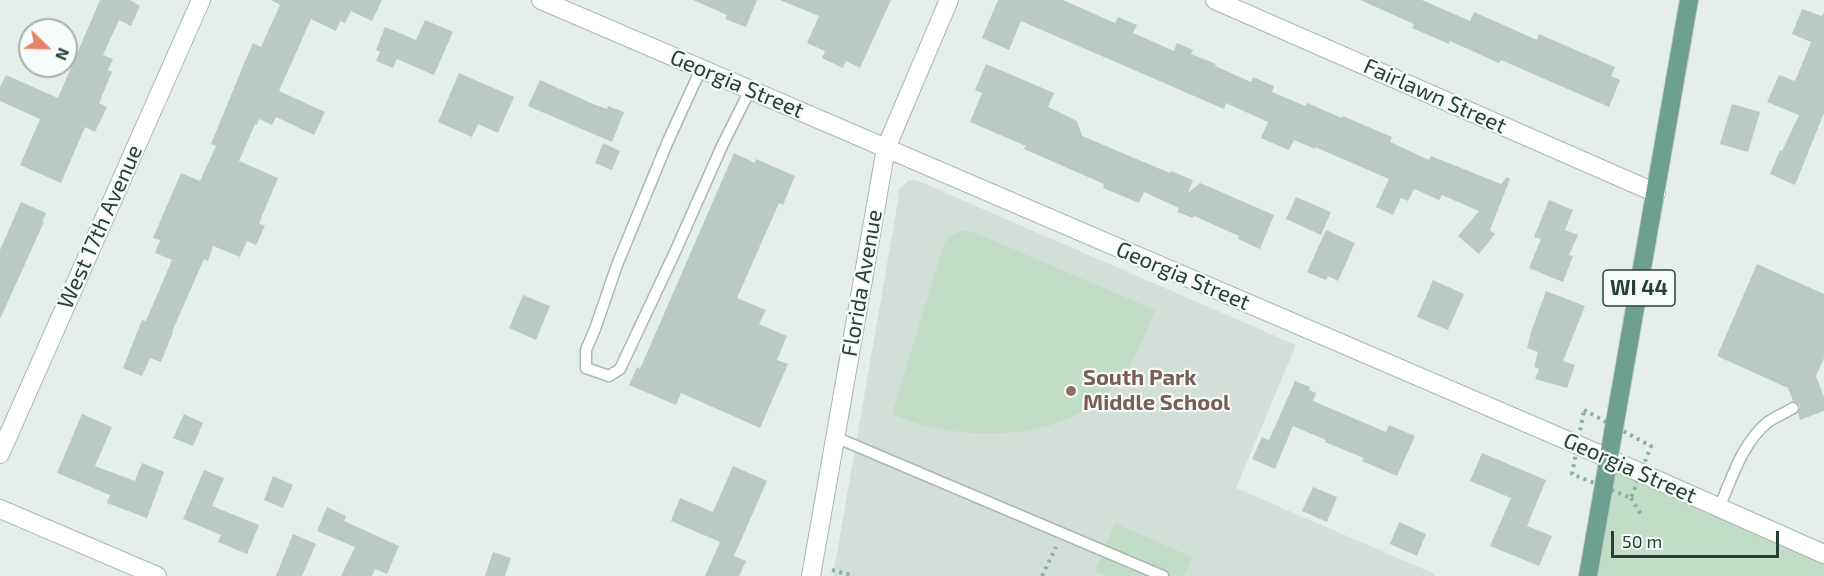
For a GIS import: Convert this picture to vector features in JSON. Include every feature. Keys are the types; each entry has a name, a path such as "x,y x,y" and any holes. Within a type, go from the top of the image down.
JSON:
{"main road":[{"name":"WI 44","path":"1588,576 1689,0"}],"street":[{"name":"West 17th Avenue","path":"0,454 201,0"},
{"name":"Georgia Street","path":"541,0 1608,458 1824,554"},
{"name":"Florida Avenue","path":"811,576 886,148 949,0"},
{"name":"Fairlawn Street","path":"1215,0 1656,193"},
{"path":"0,509 157,576"}],"lane":[{"path":"701,69 616,265 586,350 586,368 609,376 620,369 750,90"},
{"path":"1719,508 1738,464 1753,437 1769,421 1793,408"},
{"path":"835,437 1163,576"}],"path":[{"path":"1631,498 1642,516"},
{"path":"1042,576 1062,532"}],"shaded area":[{"name":"South Park Middle School","path":"909,180 916,180 1296,345 1236,488 1435,574 1434,576 833,576 899,195 897,191"}],"green space":[{"path":"962,231 971,231 1155,310 1127,369 1114,386 1095,403 1073,416 1049,425 1024,431 998,433 947,430 922,425 892,414 944,244 948,238"},
{"path":"1608,458 1824,554 1824,576 1587,576"},
{"path":"1115,523 1192,557 1184,576 1107,576 1095,571"}],"building":[{"path":"100,0 130,0 140,6 131,26 119,20 103,55 113,59 108,70 112,72 99,103 107,107 95,132 85,127 61,183 20,165 40,119 0,101 0,87 6,75 58,98 67,78 78,78 78,51"},
{"path":"271,0 382,0 372,21 351,11 345,23 340,21 336,31 311,19 279,91 325,112 314,135 276,117 272,125 259,119 257,125 255,124 239,161 278,178 259,223 265,226 256,245 247,241 240,257 213,246 208,261 204,259 161,362 150,358 142,376 123,368 142,320 146,321 172,260 155,253 160,240 153,238 181,173 200,181 216,146 211,144 253,43 261,47 280,5"},
{"path":"693,0 757,0 746,27 725,19 727,15"},
{"path":"780,0 891,0 860,68 846,61 843,68 822,58 825,51 807,43 819,16"},
{"path":"998,0 1063,0 1115,23 1118,17 1137,25 1133,33 1174,51 1177,43 1193,50 1191,54 1251,82 1253,77 1274,86 1272,92 1305,106 1307,103 1342,118 1343,116 1392,137 1390,142 1429,160 1431,156 1501,184 1507,177 1510,179 1490,230 1495,234 1479,254 1458,236 1479,211 1442,195 1439,200 1414,189 1408,201 1401,198 1393,215 1376,207 1389,179 1294,140 1289,150 1261,138 1268,122 1226,103 1224,109 1021,21 1009,50 982,38"},
{"path":"1360,0 1422,0 1470,21 1474,12 1537,40 1539,34 1615,67 1611,76 1620,80 1609,107 1501,60 1499,63 1450,41 1449,44 1412,28 1414,24"},
{"path":"1802,9 1822,16 1824,12 1824,113 1795,185 1770,174 1799,115 1767,102 1779,75 1795,81 1811,42 1792,34"},
{"path":"425,20 453,32 434,75 397,59 393,68 376,61 380,52 376,50 385,27 416,40"},
{"path":"986,64 1054,93 1048,107 1077,121 1082,136 1170,173 1171,171 1193,180 1188,193 1200,183 1274,215 1260,249 1238,239 1239,236 1194,216 1193,218 1177,212 1179,208 1144,192 1139,203 1103,188 1104,184 1024,149 1026,146 970,122 982,93 975,90"},
{"path":"459,73 514,97 498,133 478,124 472,137 438,122"},
{"path":"540,80 593,104 607,109 608,106 624,112 612,142 528,106"},
{"path":"1732,104 1760,112 1748,152 1720,144"},
{"path":"603,143 620,151 612,170 595,163"},
{"path":"734,153 755,163 756,159 795,176 783,205 779,203 737,298 766,310 759,324 787,336 777,360 788,364 760,428 681,393 676,405 629,385 637,367 640,369"},
{"path":"1296,197 1331,212 1321,235 1286,219"},
{"path":"1549,200 1573,210 1565,230 1578,235 1569,255 1573,256 1563,282 1529,268 1541,239 1534,237"},
{"path":"21,202 46,213 0,319 0,250"},
{"path":"1326,230 1355,243 1338,281 1328,276 1326,280 1307,272"},
{"path":"1757,264 1824,294 1824,358 1816,376 1824,397 1824,411 1800,420 1798,413 1800,405 1793,401 1788,388 1717,356"},
{"path":"1433,280 1464,294 1448,330 1417,317"},
{"path":"1546,291 1585,306 1563,361 1575,365 1567,388 1535,379 1539,369 1534,367 1538,352 1527,348"},
{"path":"523,295 550,306 536,340 509,328"},
{"path":"1295,381 1310,387 1309,390 1316,393 1313,401 1386,432 1389,425 1415,436 1397,476 1362,461 1364,458 1293,426 1275,469 1252,459 1262,437 1269,440"},
{"path":"82,414 112,427 95,466 135,481 142,463 164,472 147,518 107,503 110,495 57,473"},
{"path":"184,414 203,423 193,446 173,438"},
{"path":"1482,453 1546,480 1527,526 1552,536 1539,566 1490,546 1511,498 1470,481"},
{"path":"733,466 767,481 734,556 746,561 739,576 705,576 720,542 671,521 680,498 713,512"},
{"path":"204,470 224,478 212,506 259,525 247,554 218,542 221,535 183,519"},
{"path":"273,476 293,485 283,508 264,500"},
{"path":"1313,487 1337,497 1327,522 1302,511"},
{"path":"327,507 346,516 344,521 399,546 387,574 375,569 372,576 341,576 355,547 317,531"},
{"path":"1399,522 1426,534 1417,556 1390,544"},
{"path":"293,534 316,544 302,576 276,576"},
{"path":"493,552 511,558 505,576 485,576"}],"place":[{"name":"South Park Middle School","path":"1071,391"}]}
